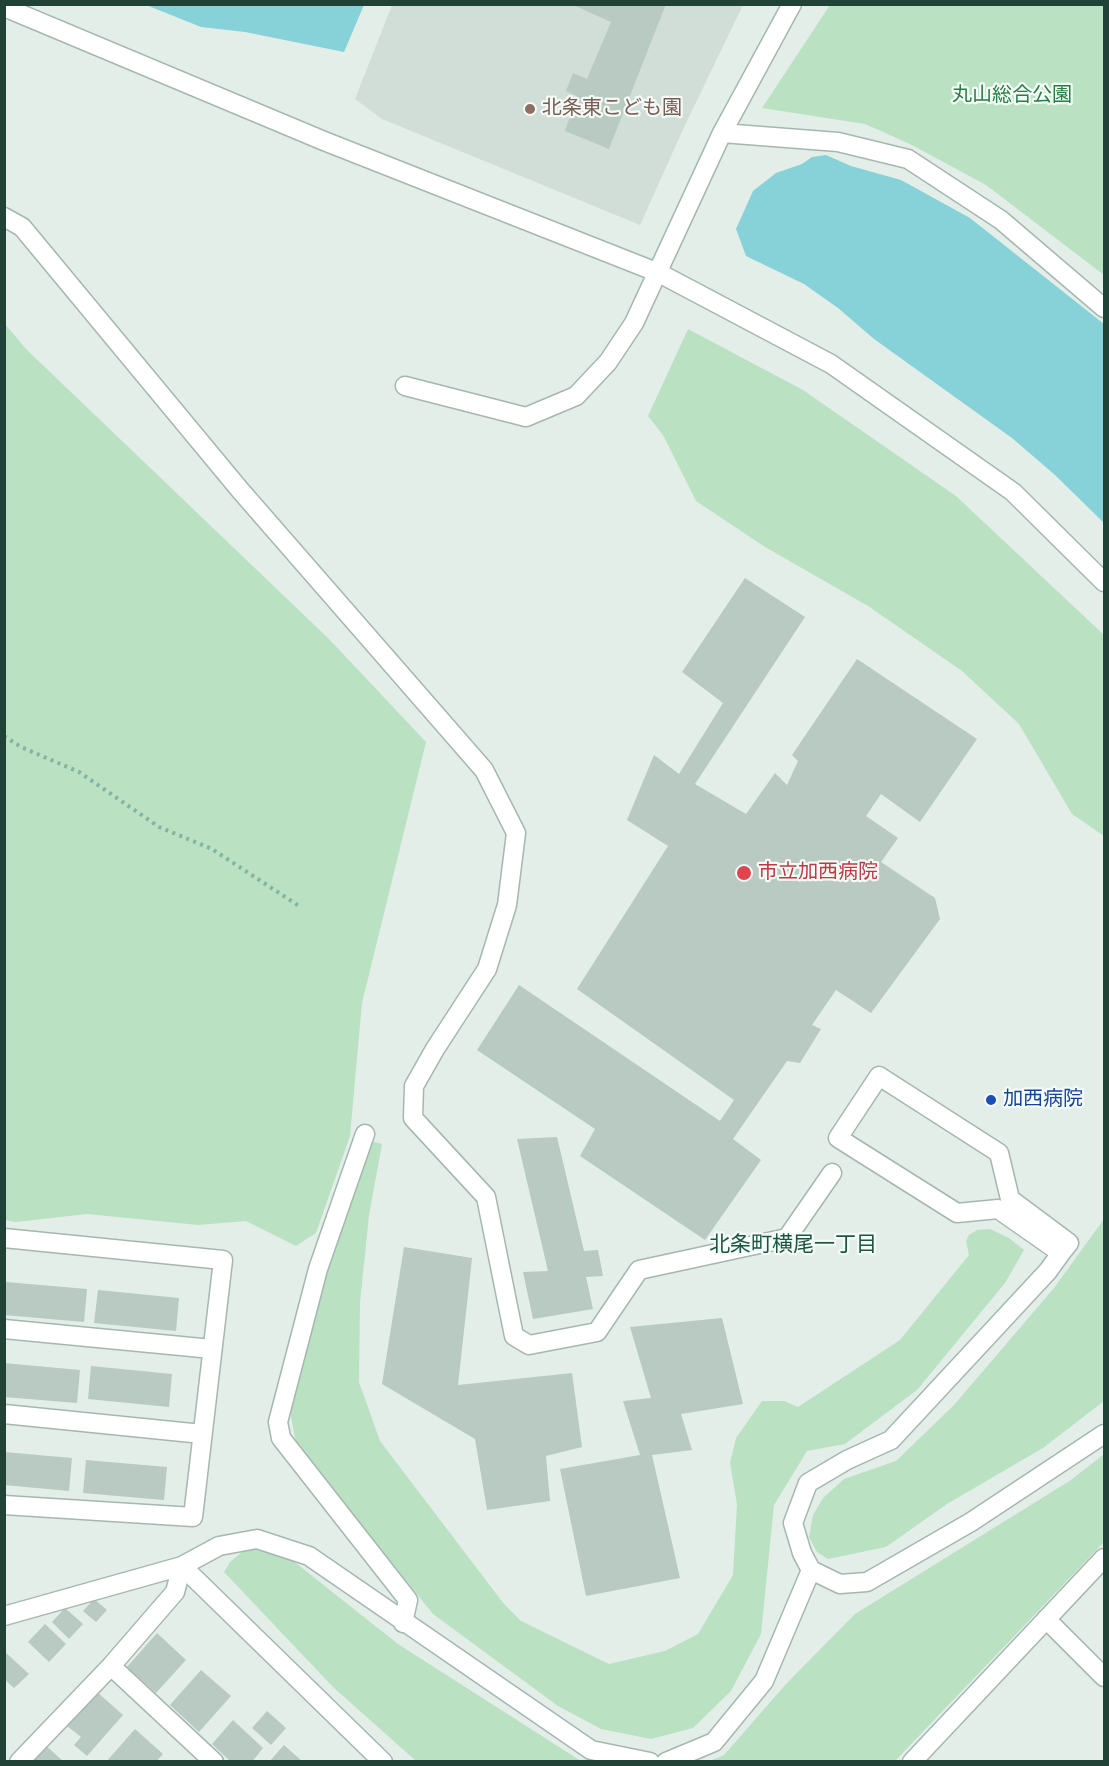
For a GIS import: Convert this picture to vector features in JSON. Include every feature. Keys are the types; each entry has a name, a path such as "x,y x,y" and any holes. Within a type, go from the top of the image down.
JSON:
{"street":[{"path":"405,386 526,417 576,396 608,362 634,323 722,133 792,4"},
{"path":"4,7 324,141 659,273 831,364 1013,492 1104,582"},
{"path":"722,133 838,142 908,159 1001,220 1104,308"},
{"path":"4,216 22,227 240,490 484,770 516,833 507,905 487,969 414,1086 413,1118 486,1197 514,1336 529,1346 597,1332 639,1270 787,1238 832,1173"},
{"path":"1061,1253 998,1209 957,1213 838,1138 879,1076 999,1153 1010,1199 1069,1243 1061,1253 891,1440 847,1460 808,1483 793,1523 802,1553 811,1570 840,1584 867,1582 971,1522 1104,1434"},
{"path":"366,1134 318,1269 278,1422 281,1438 408,1600 404,1623"},
{"path":"4,1238 223,1260 192,1517 4,1504"},
{"path":"4,1329 212,1349"},
{"path":"4,1414 202,1434"},
{"path":"4,1616 182,1566 219,1546 257,1539 309,1556 591,1750 650,1761"},
{"path":"912,1761 1104,1558"},
{"path":"19,1761 111,1666 175,1592 182,1566"},
{"path":"182,1566 383,1761"},
{"path":"666,1761 714,1742 764,1681 811,1570"},
{"path":"1046,1619 1104,1677"},
{"path":"111,1666 214,1761"}],"path":[{"path":"4,736 21,747 79,772 159,827 212,849 299,906"}],"shaded area":[{"name":"北条東こども園","path":"392,5 743,5 640,225 382,119 355,99"}],"green space":[{"name":"丸山総合公園","path":"830,5 1104,5 1104,275 986,185 910,144 865,124 762,108"},
{"path":"5,324 26,349 329,639 426,742 362,1003 350,1136 316,1233 296,1246 246,1221 198,1225 87,1214 15,1222 5,1220"},
{"path":"688,329 803,390 956,496 1104,635 1104,836 1072,814 1019,724 962,671 868,606 765,547 696,501 663,435 648,416"},
{"path":"371,1141 382,1144 369,1215 360,1303 359,1382 380,1441 504,1604 521,1621 609,1664 665,1651 698,1634 733,1575 737,1504 730,1463 736,1438 762,1401 784,1401 798,1407 900,1340 969,1255 966,1241 969,1235 977,1230 990,1229 1009,1238 1024,1250 1005,1283 917,1390 845,1444 807,1451 774,1505 761,1634 731,1691 693,1728 651,1739 601,1729 558,1706 433,1614 296,1443 289,1406 322,1290"},
{"path":"1104,1219 1104,1401 1043,1448 947,1504 886,1547 828,1559 817,1552 809,1537 813,1515 823,1498 844,1479 896,1461 954,1405 1054,1288"},
{"path":"1104,1454 1104,1542 895,1761 710,1761 724,1755 786,1684 855,1614 1071,1480"},
{"path":"253,1549 287,1556 398,1644 581,1761 416,1761 333,1687 224,1572 230,1562 243,1551"}],"water":[{"path":"146,5 364,5 344,52 245,32 201,27"},
{"path":"826,155 851,166 901,180 970,218 1104,324 1104,523 1055,475 1012,438 874,339 838,308 804,284 746,256 736,229 753,191 776,173 802,164 812,157"}],"building":[{"path":"571,4 666,4 609,149 565,131 577,96 566,91 573,73 587,79 611,22"},
{"path":"745,578 805,617 695,784 746,814 775,773 787,785 798,761 792,755 857,659 977,739 920,822 881,794 866,816 898,838 881,862 935,898 940,919 871,1013 836,990 812,1025 821,1029 800,1063 787,1061 733,1139 761,1160 705,1240 580,1156 595,1129 477,1050 519,985 720,1121 734,1100 577,989 668,846 627,820 654,755 679,774 723,703 682,672"},
{"path":"557,1137 584,1251 598,1250 603,1276 586,1277 593,1309 533,1319 523,1272 548,1271 517,1139"},
{"path":"404,1247 472,1258 458,1385 572,1373 582,1447 546,1456 550,1501 487,1510 475,1439 382,1384"},
{"path":"6,1282 87,1289 84,1322 4,1315"},
{"path":"98,1290 179,1298 176,1331 94,1323"},
{"path":"722,1318 743,1404 681,1414 692,1450 652,1455 680,1578 586,1596 560,1469 640,1455 623,1401 651,1398 630,1327"},
{"path":"4,1363 80,1370 77,1403 4,1397"},
{"path":"91,1366 172,1374 169,1407 88,1399"},
{"path":"4,1452 72,1458 69,1491 4,1485"},
{"path":"86,1460 167,1467 164,1500 83,1493"},
{"path":"94,1599 107,1610 96,1622 83,1611"},
{"path":"65,1608 83,1624 69,1639 52,1622"},
{"path":"45,1624 66,1644 49,1662 28,1642"},
{"path":"157,1633 186,1660 156,1693 127,1667"},
{"path":"4,1651 29,1674 14,1688 4,1679"},
{"path":"201,1670 231,1696 199,1732 170,1705"},
{"path":"97,1692 123,1715 87,1756 74,1745 81,1737 67,1726"},
{"path":"267,1711 286,1728 271,1745 252,1728"},
{"path":"233,1720 263,1748 252,1762 231,1762 212,1744"},
{"path":"135,1729 163,1754 156,1762 106,1762"},
{"path":"43,1743 64,1762 27,1762"},
{"path":"284,1745 303,1762 269,1762"}],"place":[{"name":"北条東こども園","path":"530,109"},
{"name":"市立加西病院","path":"744,873"},
{"name":"加西病院","path":"991,1100"}],"district":[{"name":"北条町横尾一丁目","path":"793,1245"}]}
